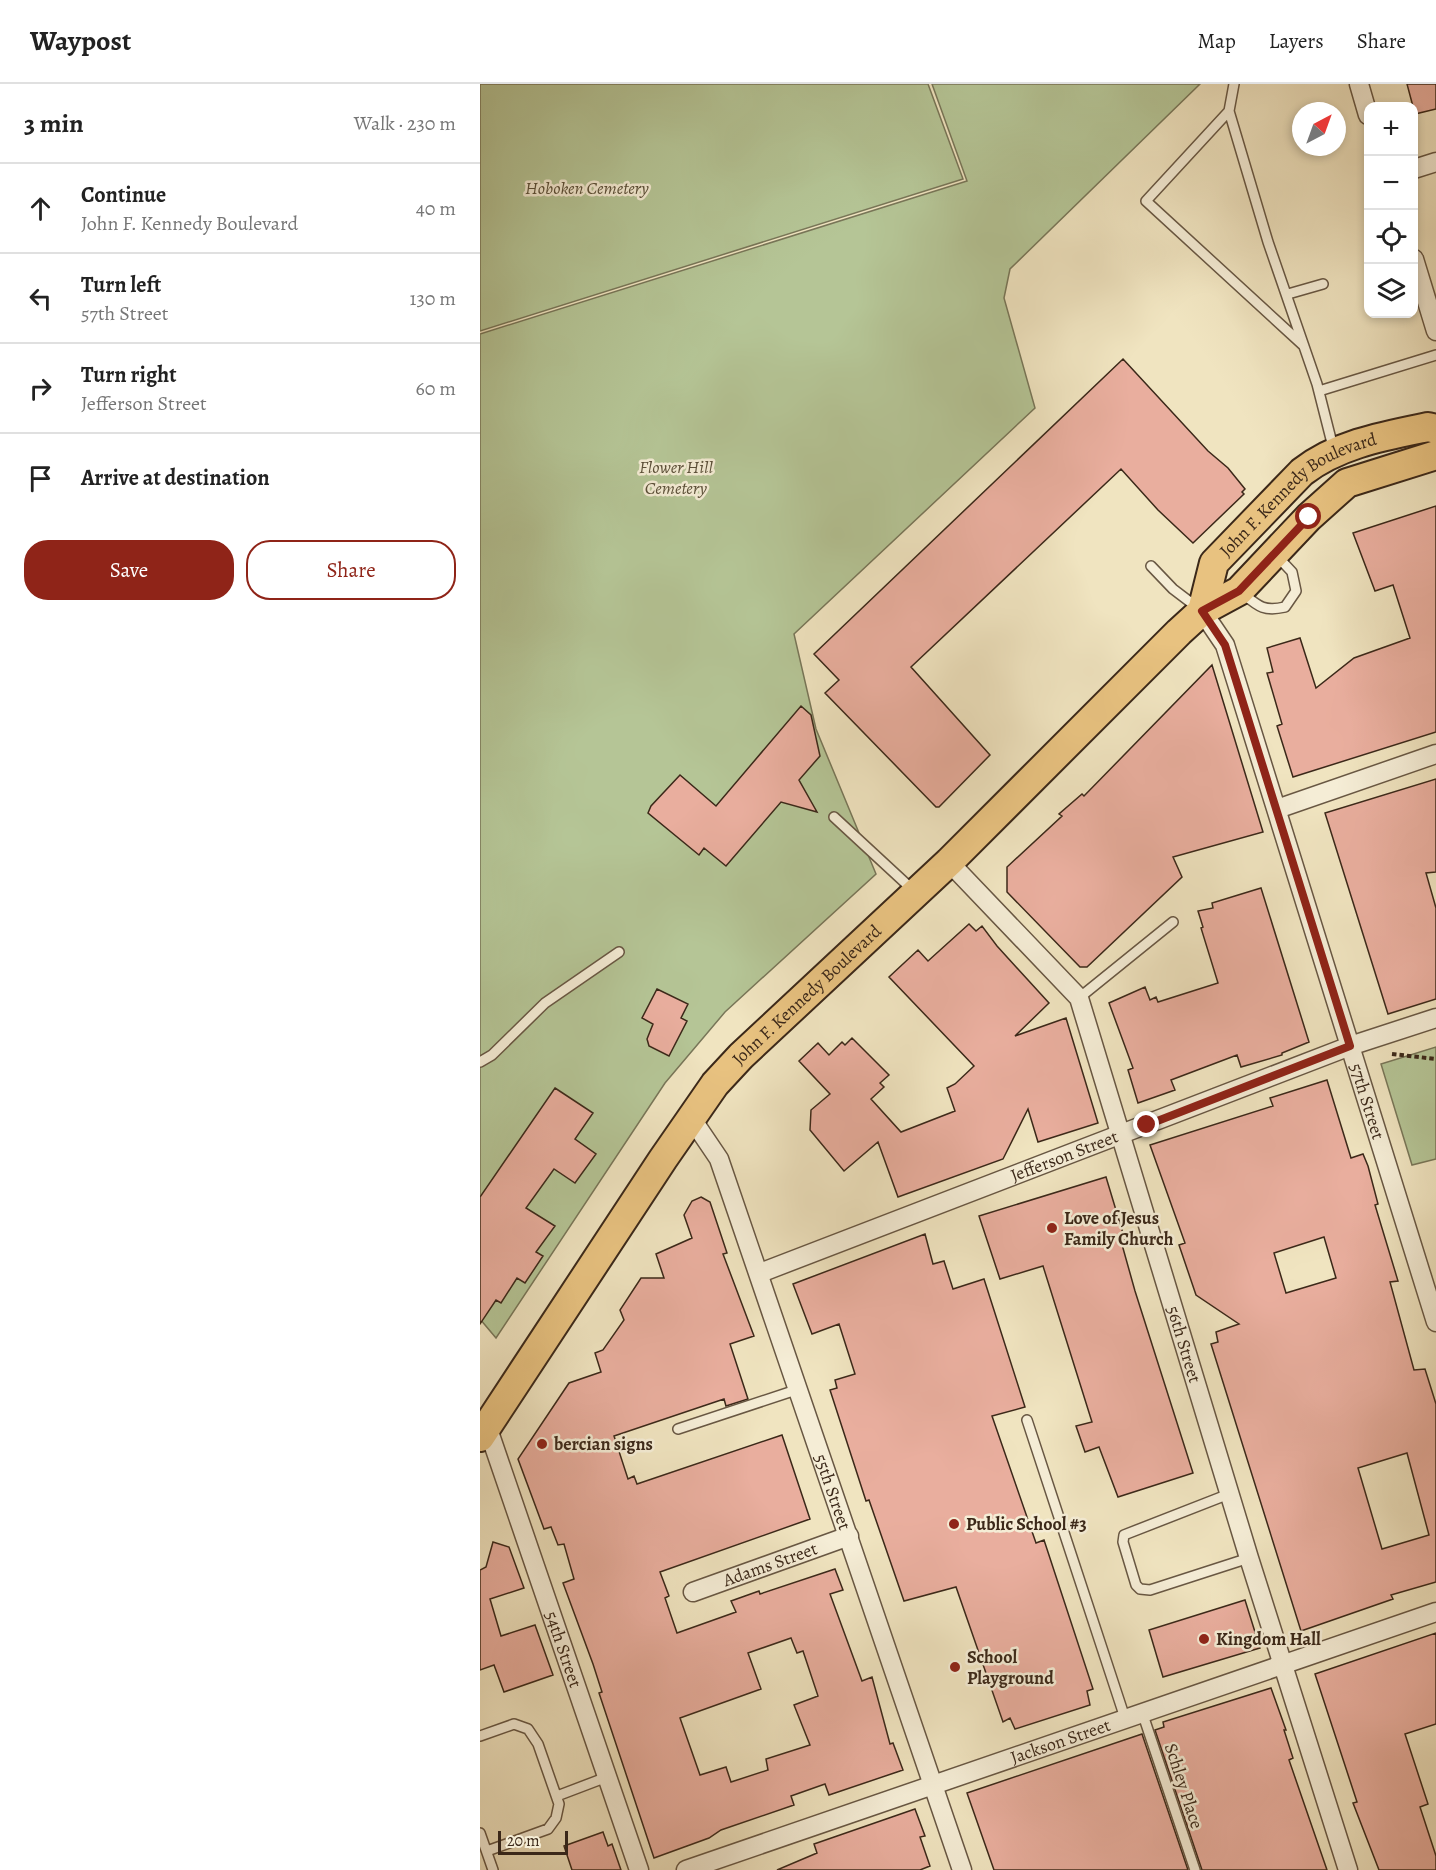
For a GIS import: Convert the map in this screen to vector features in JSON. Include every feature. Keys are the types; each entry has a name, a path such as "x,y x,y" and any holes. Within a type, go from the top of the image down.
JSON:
{"main road":[{"name":"John F. Kennedy Boulevard","path":"1202,611 1214,563 1302,472 1316,461 1368,440 1428,427 1436,429"},
{"name":"John F. Kennedy Boulevard","path":"484,1432 663,1160 715,1084 741,1056 916,893 1202,611 1239,591 1309,517 1347,483 1436,455"}],"street":[{"path":"1359,84 1364,102"},
{"path":"1418,167 1436,162"},
{"path":"1415,264 1433,309 1436,331"},
{"name":"57th Street","path":"1202,611 1225,645 1436,1322"},
{"path":"1277,809 1436,753"},
{"name":"56th Street","path":"949,861 1078,998 1122,1134 1229,1494 1348,1870"},
{"name":"Jefferson Street","path":"760,1273 1350,1046 1436,1018"},
{"name":"55th Street","path":"692,1119 719,1159 963,1870"},
{"name":"54th Street","path":"484,1432 639,1870"},
{"name":"Adams Street","path":"693,1592 849,1536"},
{"name":"Jackson Street","path":"686,1870 1436,1612"}],"lane":[{"path":"1234,84 1228,111 1268,242 1288,294 1319,391 1334,453"},
{"path":"1228,111 1146,201 1305,347"},
{"path":"1288,294 1323,284"},
{"path":"1319,391 1436,355"},
{"path":"1239,591 1259,606 1270,610 1285,607 1296,591 1292,572 1274,554"},
{"path":"1151,566 1173,589 1202,611"},
{"path":"834,817 916,893"},
{"path":"1078,998 1173,922"},
{"path":"480,1062 492,1054 545,1003 620,952"},
{"path":"678,1429 799,1389"},
{"name":"Schley Place","path":"1027,1420 1134,1715 1194,1870"},
{"path":"1229,1494 1124,1534 1123,1542 1136,1585 1140,1589 1150,1590 1249,1558"},
{"path":"480,1736 514,1724 528,1729 538,1744 559,1803 556,1818 548,1829 486,1851"},
{"path":"557,1796 607,1778"},
{"path":"480,1833 493,1870"}],"path":[{"path":"1388,1054 1436,1059"}],"green space":[{"name":"Hoboken Cemetery","path":"480,84 928,84 963,179 480,331"},
{"name":"Flower Hill Cemetery","path":"932,84 1200,84 1010,269 1004,298 1035,408 794,634 816,729 876,874 725,1012 665,1083 496,1338 480,1319 480,334 967,181"},
{"path":"1436,1047 1436,1159 1412,1165 1381,1064"}],"building":[{"path":"1407,84 1436,84 1436,109 1418,113 1418,102 1412,102"},
{"path":"1123,359 1208,451 1228,468 1245,489 1242,492 1244,494 1193,543 1158,510 1121,469 911,667 990,755 939,807 936,807 825,693 839,680 814,654"},
{"path":"1436,506 1436,732 1293,777 1277,726 1282,724 1267,673 1273,672 1267,648 1300,638 1316,688 1354,658 1410,638 1393,585 1375,591 1353,533"},
{"path":"1212,665 1263,832 1173,857 1182,877 1087,967 1080,967 1007,892 1007,867 1062,816 1059,814 1082,794 1084,796"},
{"path":"801,706 811,715 820,756 799,780 817,812 781,802 726,866 704,848 699,855 648,813 651,806 680,775 716,806"},
{"path":"1436,779 1436,872 1426,873 1436,908 1436,999 1388,1014 1325,813"},
{"path":"1261,888 1309,1042 1282,1053 1282,1055 1241,1067 1237,1055 1171,1080 1175,1090 1138,1103 1128,1070 1133,1068 1109,1003 1145,987 1150,1000 1156,997 1158,1002 1218,983 1198,911 1213,908 1212,903"},
{"path":"969,924 976,931 982,926 997,946 1049,1003 1015,1036 1066,1018 1098,1123 1038,1142 1028,1109 1003,1159 898,1197 878,1142 844,1171 810,1130 811,1110 830,1094 799,1061 818,1043 829,1055 842,1042 845,1045 852,1038 889,1075 880,1083 884,1087 871,1099 901,1132 955,1111 947,1088 955,1084 974,1066 889,977 918,950 928,961"},
{"path":"657,989 688,1004 681,1018 687,1021 669,1056 649,1046 647,1039 653,1024 642,1018"},
{"path":"1327,1080 1351,1158 1363,1154 1368,1166 1378,1204 1375,1205 1398,1281 1390,1282 1414,1370 1425,1369 1436,1404 1436,1582 1391,1595 1393,1599 1301,1631 1211,1344 1218,1342 1216,1332 1239,1324 1196,1295 1179,1245 1185,1243 1150,1145 1273,1106 1270,1098","holes":["1324,1237 1336,1278 1286,1293 1274,1253","1407,1453 1429,1535 1382,1549 1358,1468"]},
{"path":"555,1088 593,1113 575,1139 596,1154 575,1183 554,1169 526,1208 555,1226 536,1252 543,1256 525,1283 517,1278 501,1303 496,1300 480,1324 480,1197"},
{"path":"1106,1177 1125,1240 1121,1241 1135,1291 1193,1473 1118,1497 1099,1447 1085,1452 1076,1426 1092,1422 1043,1266 1000,1279 979,1216"},
{"path":"701,1197 710,1202 727,1253 723,1254 754,1336 730,1344 748,1399 726,1406 724,1399 614,1436 628,1479 634,1476 637,1484 782,1435 810,1519 660,1572 669,1596 665,1598 677,1633 736,1612 731,1601 759,1591 760,1594 835,1569 843,1590 830,1594 862,1681 872,1677 890,1744 893,1743 903,1770 829,1795 825,1784 791,1796 794,1805 721,1830 709,1838 654,1858 599,1693 602,1692 593,1664 563,1583 574,1579 564,1544 558,1545 551,1527 544,1529 518,1459 569,1383 601,1372 595,1353 603,1350 624,1320 620,1310 641,1278 664,1278 656,1254 692,1238 684,1215 692,1201","holes":["791,1638 797,1653 803,1651 818,1696 794,1705 810,1745 766,1759 768,1770 731,1782 726,1767 700,1775 680,1718 761,1689 748,1653"]},
{"name":"Public School #3","path":"925,1234 933,1264 944,1261 953,1289 984,1279 1025,1407 992,1416 1036,1543 1044,1540 1093,1689 1087,1691 1090,1705 1015,1729 1010,1718 1003,1722 956,1587 904,1601 869,1500 866,1501 830,1390 837,1388 835,1380 855,1374 839,1324 812,1334 793,1284"},
{"path":"493,1542 509,1547 524,1588 490,1599 501,1636 535,1625 553,1675 504,1692 494,1665 480,1670 480,1570 486,1567"},
{"name":"Kingdom Hall","path":"1245,1600 1260,1648 1163,1677 1149,1630"},
{"path":"1436,1633 1436,1724 1405,1734 1428,1804 1420,1807 1436,1856 1436,1870 1379,1870 1353,1803 1357,1802 1315,1674"},
{"path":"1271,1688 1293,1758 1289,1760 1327,1870 1202,1870 1155,1730 1164,1727 1163,1722"},
{"path":"1142,1734 1188,1870 994,1870 967,1793"},
{"path":"915,1809 925,1836 920,1837 930,1866 920,1870 777,1870 817,1853 814,1844"},
{"path":"603,1832 608,1846 612,1844 621,1870 572,1870 564,1846"}],"place":[{"name":"Love of Jesus Family Church","path":"1052,1228"},
{"name":"bercian signs","path":"542,1444"},
{"name":"Public School #3","path":"954,1524"},
{"name":"Kingdom Hall","path":"1204,1639"},
{"name":"School Playground","path":"955,1667"}],"route":[{"path":"1147,1125 1350,1046 1225,645 1202,611 1239,591 1309,517"}]}
